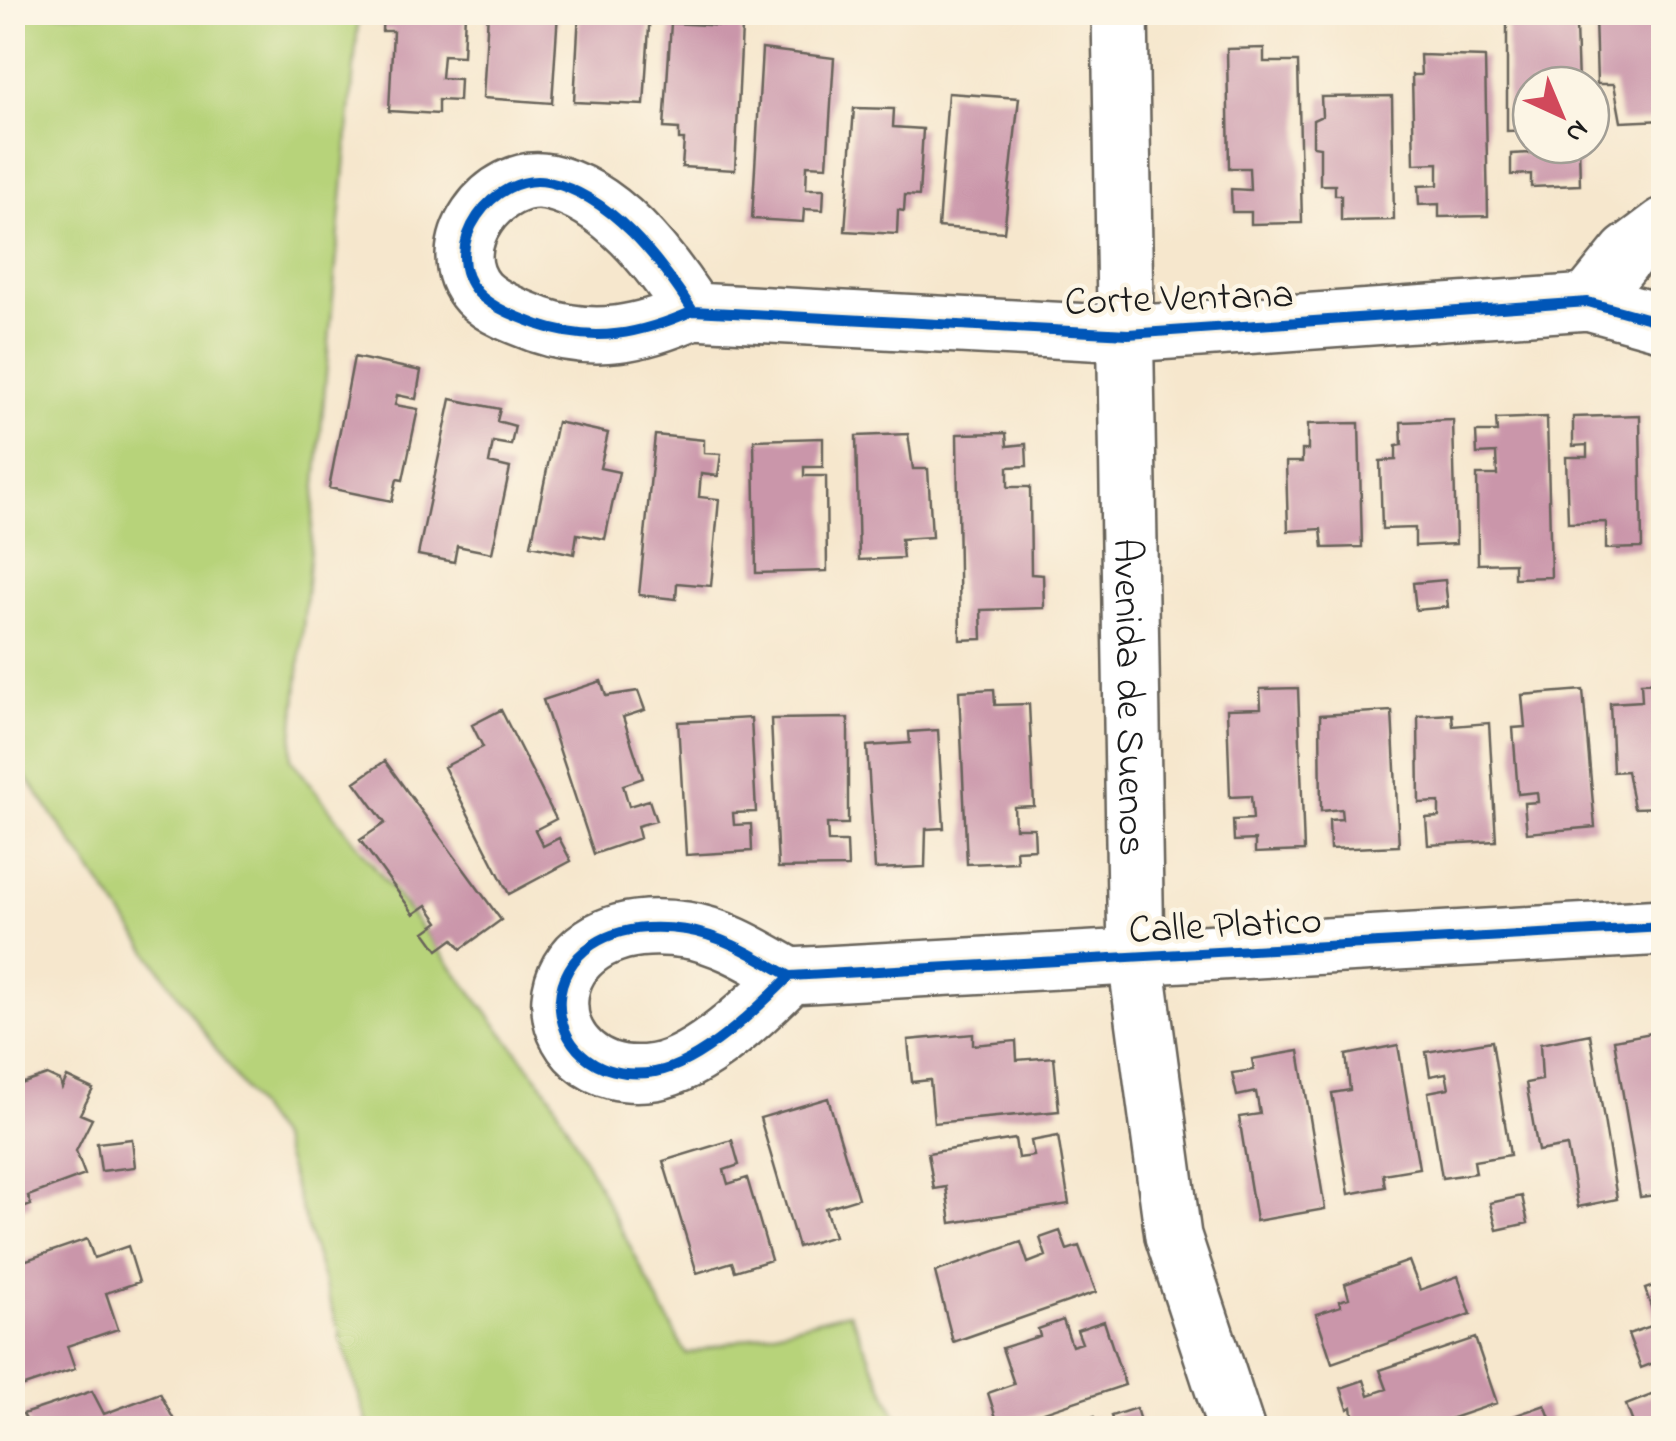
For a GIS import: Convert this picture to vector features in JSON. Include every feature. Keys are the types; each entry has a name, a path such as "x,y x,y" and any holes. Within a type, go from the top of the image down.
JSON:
{"street":[{"name":"Avenida de Suenos","path":"1120,12 1136,958 1173,1236 1236,1428"},
{"path":"1588,302 1628,253 1664,226"},
{"name":"Corte Ventana","path":"693,311 1128,334 1588,302 1664,322"},
{"name":"Calle Platico","path":"790,976 1664,927"}],"green space":[{"path":"13,13 359,13 291,759 551,1095 686,1354 849,1312 902,1428 369,1428 280,1141 13,758"}],"building":[{"path":"383,12 465,12 463,56 443,55 441,78 460,79 459,101 438,100 438,114 389,111 393,31 382,31"},
{"path":"488,12 558,12 552,103 483,98"},
{"path":"579,12 650,12 644,105 574,102"},
{"path":"1507,12 1573,12 1577,65 1511,65 1511,131 1507,131"},
{"path":"1600,12 1664,12 1664,120 1621,122 1611,84 1611,65 1596,65 1595,16"},
{"path":"671,23 742,27 735,170 682,167 684,140 679,140 679,129 664,128"},
{"path":"1264,48 1264,62 1298,62 1302,223 1251,224 1251,212 1232,212 1231,189 1250,190 1249,168 1229,168 1227,49"},
{"path":"762,49 834,58 827,166 807,165 806,189 824,189 823,210 804,209 803,222 752,219"},
{"path":"1420,55 1485,57 1488,216 1439,217 1439,204 1419,205 1418,186 1438,185 1438,163 1414,164 1412,75 1421,75"},
{"path":"948,93 1019,98 1004,232 938,227"},
{"path":"1392,96 1394,220 1341,221 1341,195 1335,195 1335,185 1320,185 1320,147 1313,146 1313,120 1322,116 1321,97"},
{"path":"854,108 894,109 893,127 923,129 919,196 905,195 904,211 898,210 897,234 845,231"},
{"path":"1511,165 1580,165 1580,185 1531,187 1531,174 1511,175"},
{"path":"354,357 421,371 416,399 397,395 395,405 418,409 403,480 397,479 392,501 329,488"},
{"path":"451,399 500,409 497,421 515,426 511,445 493,442 489,463 510,468 492,553 457,546 454,562 418,555"},
{"path":"1640,415 1642,548 1606,549 1606,522 1568,523 1566,457 1587,457 1587,445 1573,446 1573,417"},
{"path":"1547,417 1551,577 1514,578 1514,563 1478,564 1477,475 1497,475 1496,453 1477,454 1476,432 1497,432 1496,419"},
{"path":"1453,420 1456,544 1415,546 1415,528 1382,529 1380,461 1396,460 1396,446 1402,445 1401,422"},
{"path":"557,422 608,433 600,468 619,472 605,539 577,534 574,554 531,545"},
{"path":"1359,423 1362,547 1323,548 1321,529 1288,531 1286,462 1302,462 1302,450 1308,450 1308,424"},
{"path":"1006,433 1007,446 1026,444 1027,466 1008,467 1008,487 1030,487 1031,574 1043,575 1044,608 981,610 982,639 960,640 957,434"},
{"path":"908,434 913,469 928,469 932,537 901,539 903,558 859,560 856,436"},
{"path":"655,435 704,440 704,453 721,454 718,476 701,474 699,497 719,499 711,586 677,583 676,599 639,595"},
{"path":"823,438 823,467 804,467 804,476 826,476 827,571 756,573 754,440"},
{"path":"1445,580 1448,607 1416,610 1413,583"},
{"path":"601,681 606,696 638,691 645,710 623,717 643,778 623,785 629,806 649,800 656,821 637,826 640,838 594,854 543,700"},
{"path":"1664,682 1664,807 1634,808 1627,771 1613,772 1610,703 1642,701 1641,683"},
{"path":"1298,688 1304,851 1255,853 1255,840 1234,841 1233,820 1253,819 1251,796 1230,797 1227,709 1261,708 1260,689"},
{"path":"994,689 995,705 1029,704 1034,806 1014,807 1015,828 1034,828 1035,849 1016,850 1017,862 967,864 959,691"},
{"path":"1583,690 1595,827 1527,833 1524,803 1538,802 1537,792 1518,794 1513,728 1525,727 1522,695"},
{"path":"501,710 556,819 535,830 543,846 559,838 571,861 509,894 444,767 483,747 472,725"},
{"path":"1392,711 1399,846 1330,849 1329,820 1342,819 1341,809 1321,811 1320,715"},
{"path":"1452,714 1453,726 1489,723 1496,841 1428,845 1426,818 1439,817 1439,802 1419,803 1418,716"},
{"path":"751,718 756,812 733,813 734,825 751,824 752,851 686,855 678,722"},
{"path":"848,718 848,824 827,824 828,842 847,842 848,867 778,868 771,719"},
{"path":"938,730 944,828 926,829 925,867 875,869 867,746 910,743 909,732"},
{"path":"385,761 501,920 461,949 453,939 438,950 425,932 439,922 427,905 414,914 360,840 385,823 355,782"},
{"path":"1662,1031 1664,1194 1640,1197 1614,1040"},
{"path":"973,1034 973,1045 1016,1041 1017,1060 1054,1057 1059,1111 934,1123 930,1080 912,1082 908,1040"},
{"path":"1590,1034 1617,1199 1578,1207 1567,1146 1538,1151 1526,1083 1542,1080 1540,1044"},
{"path":"1492,1041 1510,1155 1474,1161 1476,1173 1442,1178 1428,1092 1449,1088 1446,1073 1430,1076 1426,1052"},
{"path":"1398,1045 1419,1168 1383,1174 1385,1187 1349,1194 1332,1093 1350,1090 1346,1055"},
{"path":"1299,1051 1325,1209 1256,1221 1239,1117 1260,1114 1256,1092 1237,1096 1232,1073 1254,1070 1252,1059"},
{"path":"47,1075 60,1081 62,1088 67,1077 93,1089 80,1114 92,1119 76,1151 85,1175 28,1196 31,1205 12,1212 12,1087"},
{"path":"828,1098 858,1198 825,1208 834,1236 798,1247 760,1118"},
{"path":"1058,1136 1069,1204 951,1223 946,1187 934,1189 928,1153 1015,1139 1018,1158 1034,1156 1031,1141"},
{"path":"132,1139 135,1167 101,1171 97,1143"},
{"path":"732,1140 739,1165 724,1170 728,1184 747,1178 771,1260 735,1271 732,1262 697,1273 663,1161"},
{"path":"1522,1196 1528,1223 1497,1230 1490,1203"},
{"path":"1060,1231 1067,1250 1079,1246 1096,1292 953,1342 935,1272 1021,1242 1028,1263 1046,1256 1040,1238"},
{"path":"87,1239 94,1258 128,1246 139,1282 106,1293 118,1329 67,1346 75,1369 12,1390 12,1310 19,1308 12,1265"},
{"path":"1409,1261 1420,1290 1458,1276 1471,1314 1332,1363 1316,1314 1341,1306 1339,1301 1349,1298 1345,1284"},
{"path":"1664,1282 1664,1359 1641,1368 1628,1334 1657,1324 1645,1289"},
{"path":"1063,1320 1072,1346 1082,1343 1077,1330 1104,1321 1125,1385 999,1427 988,1393 1014,1384 1002,1348 1040,1336 1038,1329"},
{"path":"1475,1338 1497,1403 1423,1428 1355,1428 1352,1407 1348,1409 1341,1388 1364,1380 1369,1395 1387,1389 1380,1370"},
{"path":"1664,1390 1664,1428 1635,1428 1626,1405"},
{"path":"92,1391 104,1414 160,1393 178,1428 31,1428 23,1414"},
{"path":"1545,1405 1554,1428 1509,1428 1505,1419"},
{"path":"1136,1408 1142,1428 1115,1428 1111,1416"},
{"path":"1094,1417 1098,1428 1060,1428"}],"cycle path":[{"path":"693,311 632,232 593,200 571,189 548,182 528,182 509,188 477,216 468,235 464,255 467,275 478,293 531,322 579,334 636,331 693,311 1128,334 1588,302 1664,323"},
{"path":"790,976 709,1047 673,1067 655,1072 613,1071 583,1055 565,1030 560,999 569,970 592,945 631,930 686,930 714,937 790,976 1664,927"}]}
